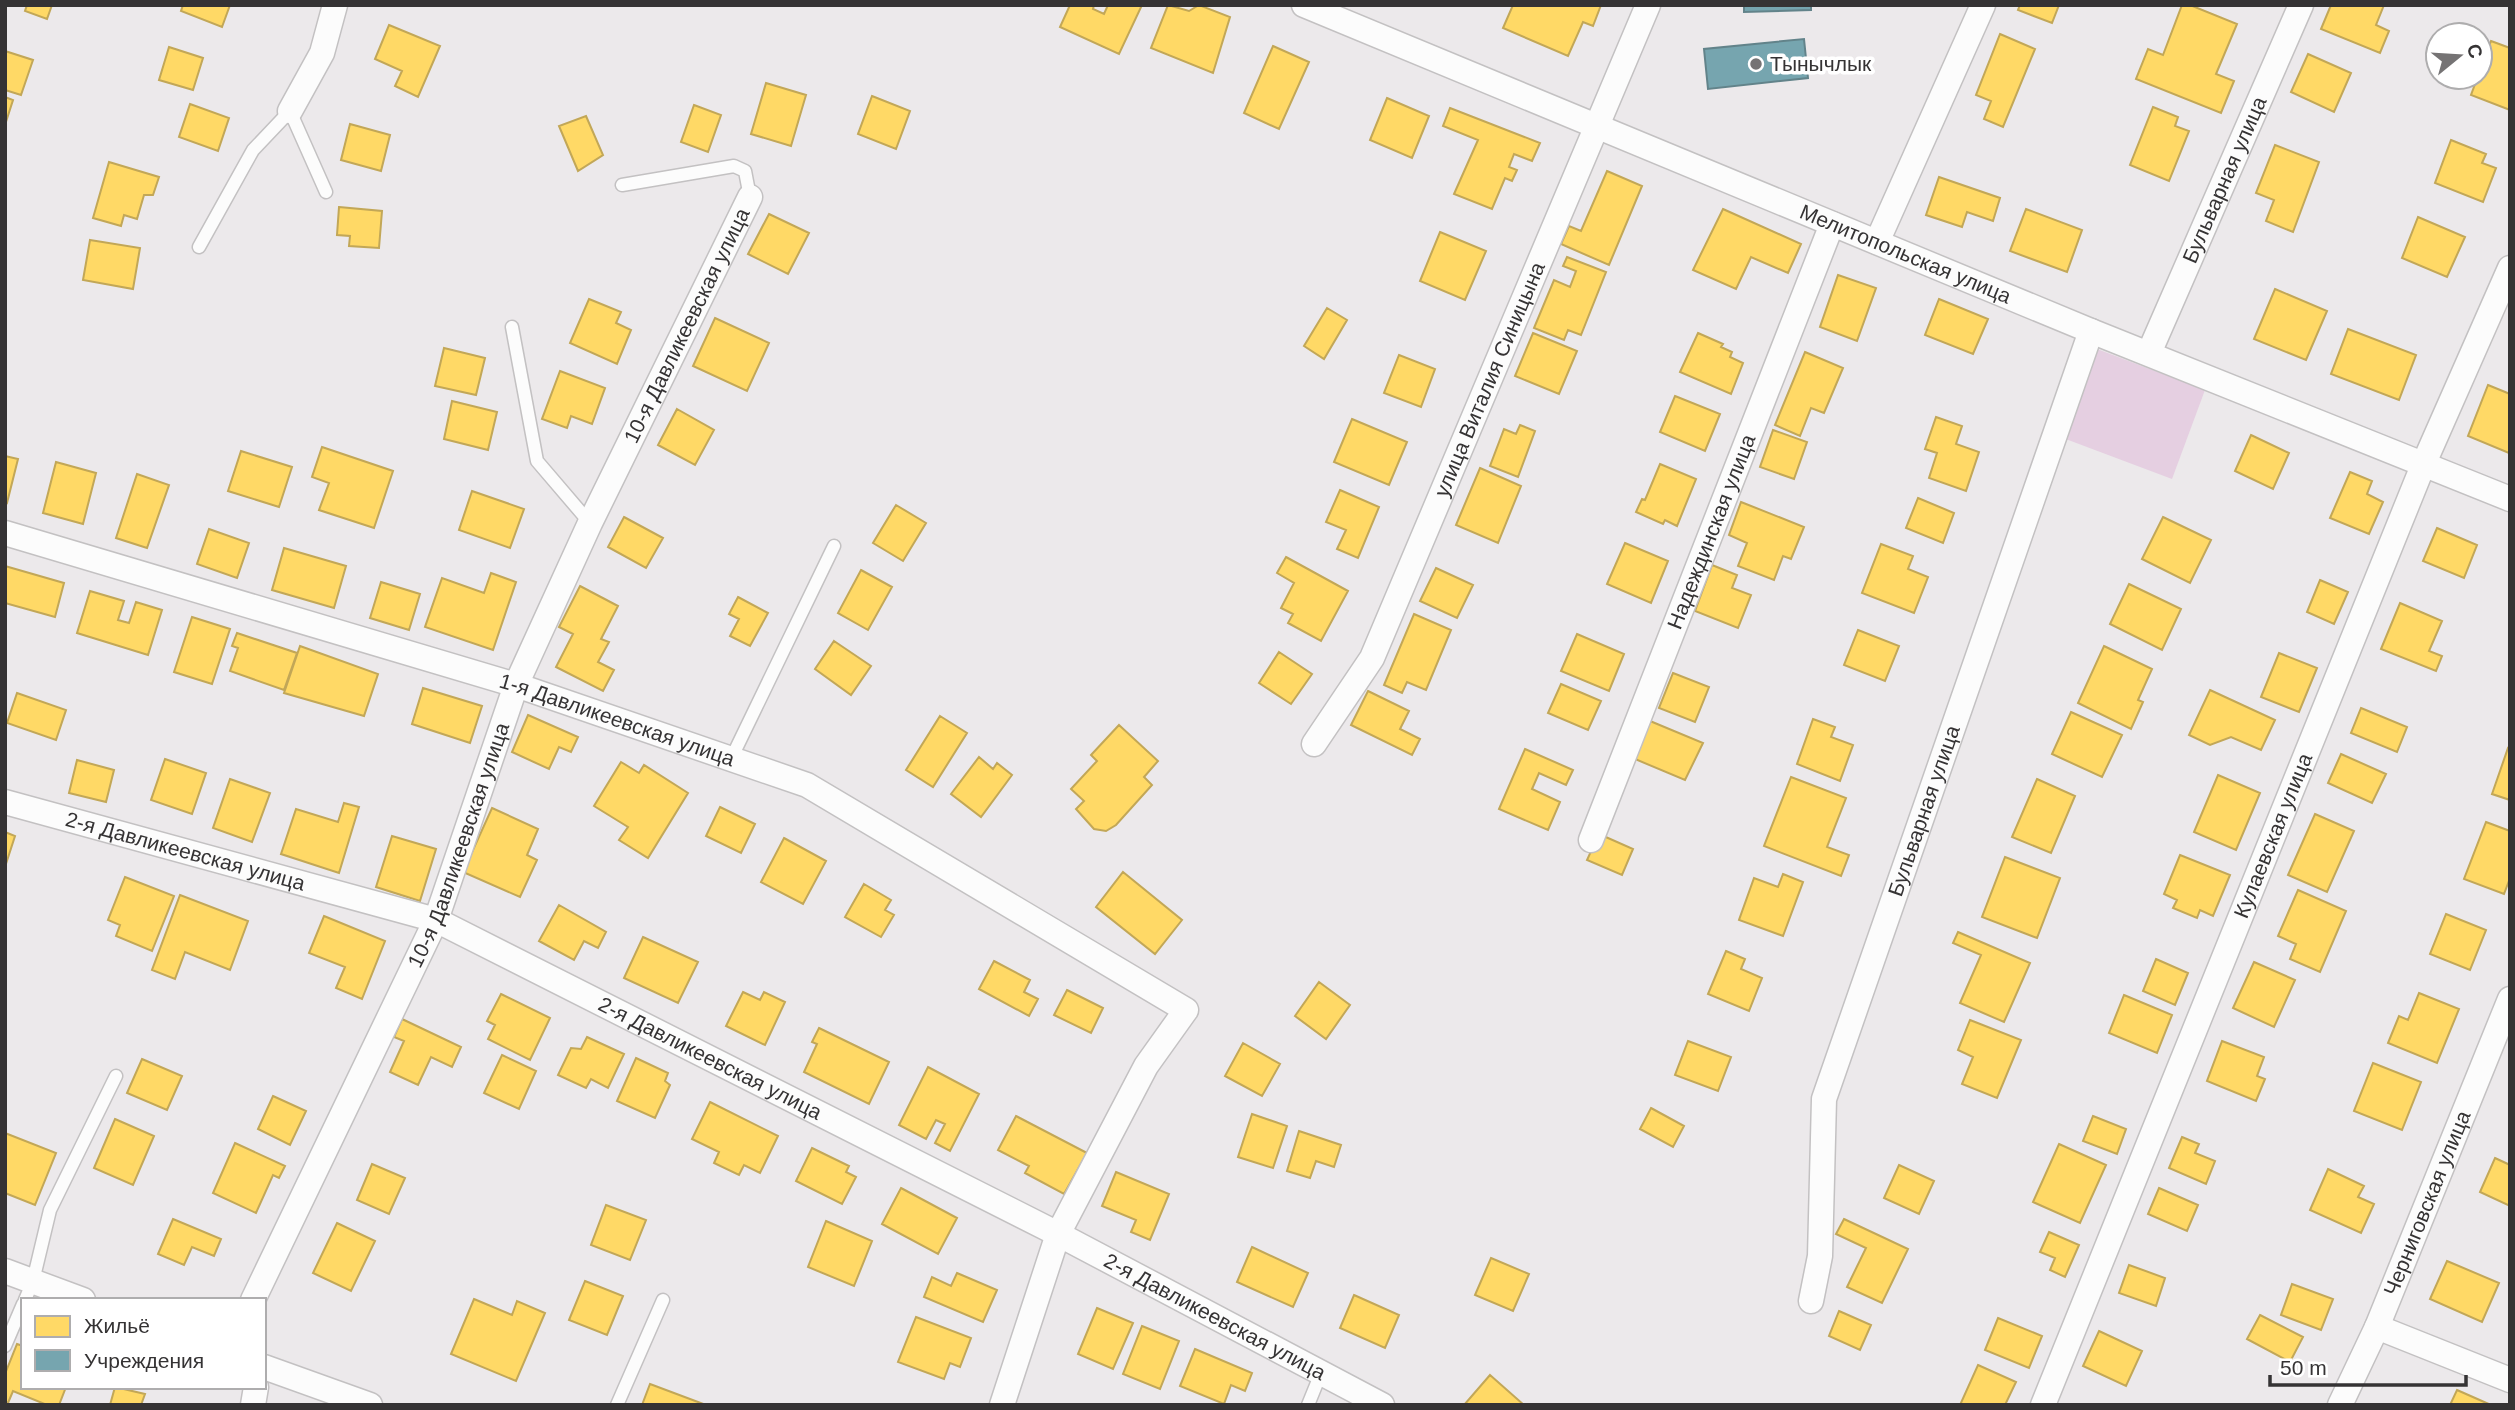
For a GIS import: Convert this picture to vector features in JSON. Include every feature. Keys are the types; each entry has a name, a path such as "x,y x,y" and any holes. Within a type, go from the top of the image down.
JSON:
{"street":[{"path":"290,111 322,53 335,5"},
{"name":"Мелитопольская улица","path":"1304,5 1351,14 1595,127 2091,331 2510,499"},
{"name":"улица Виталия Синицына","path":"1314,744 1372,658 1648,5"},
{"path":"1877,242 1983,5"},
{"name":"Бульварная улица","path":"2149,353 2301,5"},
{"name":"10-я Давликеевская улица","path":"254,1298 436,920 516,685 590,523 750,197"},
{"name":"Надеждинская улица","path":"1591,840 1832,223"},
{"name":"Кулаевская улица","path":"2043,1405 2424,463 2510,268"},
{"name":"Бульварная улица","path":"1811,1300 1820,1256 1824,1099 2091,331"},
{"name":"1-я Давликеевская улица","path":"5,533 516,685 807,785 1185,1010 1146,1066 1058,1234"},
{"name":"2-я Давликеевская улица","path":"5,802 436,920 1058,1234 1382,1405"},
{"name":"Черниговская улица","path":"2340,1405 2377,1327 2510,999"},
{"path":"1002,1405 1058,1234"},
{"path":"5,1271 27,1295 61,1298"},
{"path":"2377,1327 2510,1380"},
{"path":"266,1368 370,1405"}],"lane":[{"path":"199,247 253,150 290,111 326,192"},
{"path":"622,185 734,166 745,171 750,197"},
{"path":"512,327 537,461 590,523"},
{"path":"731,759 834,546"},
{"path":"27,1295 50,1210 116,1076"},
{"path":"617,1405 663,1300"},
{"path":"5,1346 21,1309"},
{"path":"1308,1405 1321,1373"}],"shaded area":[{"path":"2097,349 2205,390 2172,479 2063,438"}],"building: Жильё":[{"path":"27,5 52,5 47,19 25,11"},
{"path":"183,5 230,5 222,27 181,11"},
{"path":"1070,5 1094,5 1093,9 1104,14 1108,5 1142,5 1119,54 1060,27"},
{"path":"1168,5 1189,11 1199,5 1230,17 1213,73 1151,48"},
{"path":"1513,5 1601,5 1593,26 1583,22 1568,56 1503,28"},
{"path":"2020,5 2059,5 2052,23 2018,10"},
{"path":"2182,5 2190,5 2237,24 2216,74 2234,81 2221,113 2136,79 2148,49 2163,55"},
{"path":"2331,5 2384,5 2376,25 2389,31 2380,53 2321,29"},
{"path":"389,25 440,46 418,97 395,86 402,71 375,59"},
{"path":"2000,34 2035,49 2003,127 1984,119 1991,101 1976,95"},
{"path":"2494,42 2510,48 2510,110 2471,95 2472,91 2494,91"},
{"path":"1273,46 1309,62 1279,129 1244,113"},
{"path":"169,47 203,58 193,90 159,80"},
{"path":"5,51 33,60 21,95 5,90"},
{"path":"2308,54 2351,73 2334,112 2291,92"},
{"path":"766,83 806,95 791,146 751,134"},
{"path":"872,96 910,111 896,149 858,134"},
{"path":"5,97 13,100 5,125"},
{"path":"1387,98 1429,116 1412,158 1370,140"},
{"path":"190,104 229,118 218,151 179,137"},
{"path":"694,105 721,115 708,152 681,142"},
{"path":"2153,107 2178,117 2175,126 2189,131 2169,181 2130,165"},
{"path":"1450,108 1540,143 1532,161 1514,154 1509,167 1517,170 1512,181 1505,178 1492,209 1454,194 1478,140 1443,126"},
{"path":"586,116 603,155 578,171 559,126"},
{"path":"350,124 390,135 381,171 341,160"},
{"path":"2451,140 2486,154 2482,163 2496,168 2483,202 2435,183"},
{"path":"2275,145 2319,162 2293,232 2266,221 2274,200 2256,193"},
{"path":"109,162 159,177 153,195 144,195 137,219 124,215 121,226 93,218"},
{"path":"1607,171 1642,186 1609,265 1561,244 1569,226 1581,231"},
{"path":"1939,177 2000,198 1993,221 1967,212 1962,227 1926,215"},
{"path":"339,207 382,211 379,248 349,246 350,236 337,235"},
{"path":"1723,209 1801,244 1788,273 1751,257 1736,289 1693,270"},
{"path":"2026,209 2082,230 2067,272 2010,251"},
{"path":"769,214 809,233 788,274 748,254"},
{"path":"2418,217 2465,237 2447,277 2402,258"},
{"path":"1440,232 1486,251 1465,300 1420,281"},
{"path":"90,240 140,248 133,289 83,280"},
{"path":"1567,257 1606,272 1581,335 1568,330 1564,340 1534,328 1554,280 1570,287 1576,271 1563,266"},
{"path":"1838,275 1876,288 1857,341 1820,327"},
{"path":"2275,289 2327,311 2306,360 2254,339"},
{"path":"589,299 621,312 616,323 631,330 617,364 570,343"},
{"path":"1939,299 1988,319 1973,354 1925,335"},
{"path":"1327,308 1347,320 1324,359 1304,346"},
{"path":"715,318 769,343 747,391 693,366"},
{"path":"2348,329 2416,355 2399,400 2331,374"},
{"path":"1533,333 1577,351 1559,394 1515,376"},
{"path":"1698,333 1723,344 1721,347 1732,352 1730,357 1743,363 1731,394 1680,372"},
{"path":"444,348 485,358 476,395 435,386"},
{"path":"1805,352 1843,368 1824,413 1811,408 1800,436 1775,425"},
{"path":"1399,355 1435,369 1421,407 1384,393"},
{"path":"560,371 605,388 592,424 571,416 567,428 542,419"},
{"path":"2488,385 2510,394 2509,453 2468,436"},
{"path":"1675,396 1720,414 1705,451 1660,432"},
{"path":"452,401 497,412 488,450 444,439"},
{"path":"677,409 714,430 695,465 658,445"},
{"path":"1936,417 1962,426 1956,444 1979,452 1966,491 1929,478 1937,453 1925,449"},
{"path":"1352,419 1407,442 1389,485 1334,462"},
{"path":"1520,425 1535,431 1518,477 1490,466 1504,429 1516,434"},
{"path":"1773,430 1807,442 1794,479 1760,467"},
{"path":"2251,435 2289,453 2273,489 2235,471"},
{"path":"322,447 393,471 374,528 319,510 329,483 312,477"},
{"path":"241,451 292,467 279,507 228,491"},
{"path":"5,456 18,459 7,503 5,502"},
{"path":"56,462 96,473 83,524 43,513"},
{"path":"1660,464 1696,479 1677,526 1665,520 1663,524 1636,512 1642,499 1645,500"},
{"path":"1480,468 1521,486 1498,543 1456,525"},
{"path":"2350,472 2372,481 2367,494 2383,502 2369,534 2330,518"},
{"path":"137,474 169,485 147,548 116,538"},
{"path":"1340,490 1379,507 1358,558 1337,549 1346,530 1326,522"},
{"path":"472,491 524,509 510,548 459,530"},
{"path":"1918,498 1954,513 1943,543 1906,528"},
{"path":"1741,502 1804,527 1791,559 1783,556 1774,580 1738,566 1747,543 1729,535"},
{"path":"896,505 926,523 903,561 873,543"},
{"path":"624,517 663,538 646,568 608,547"},
{"path":"2163,517 2211,540 2190,583 2142,559"},
{"path":"2437,528 2477,545 2464,578 2423,561"},
{"path":"209,529 249,543 237,578 197,564"},
{"path":"1625,543 1668,561 1651,603 1607,584"},
{"path":"1881,544 1913,556 1908,569 1928,577 1914,613 1862,593"},
{"path":"284,548 346,566 334,608 272,590"},
{"path":"1286,557 1348,591 1321,641 1288,623 1293,614 1281,608 1294,583 1277,573"},
{"path":"1712,565 1737,575 1732,588 1751,595 1738,628 1695,611"},
{"path":"5,566 64,583 55,617 5,603"},
{"path":"1436,568 1473,585 1457,618 1420,601"},
{"path":"861,570 892,587 868,630 838,613"},
{"path":"491,573 516,582 493,650 425,627 442,578 484,593"},
{"path":"2320,580 2348,592 2334,624 2307,612"},
{"path":"381,582 420,594 409,630 370,618"},
{"path":"2129,584 2181,609 2162,650 2110,624"},
{"path":"580,586 618,606 601,639 609,642 598,662 614,670 603,691 556,667 573,634 559,627"},
{"path":"90,591 124,601 118,620 129,623 136,602 162,610 148,655 77,633"},
{"path":"738,597 768,613 750,646 730,636 739,619 729,614"},
{"path":"2400,603 2442,621 2429,651 2442,656 2436,671 2381,649"},
{"path":"1414,614 1451,630 1426,690 1407,682 1402,693 1384,685"},
{"path":"192,617 230,629 212,684 174,672"},
{"path":"1858,630 1899,646 1885,681 1844,665"},
{"path":"237,633 297,653 284,690 230,671 238,648 232,646"},
{"path":"1577,634 1624,654 1609,691 1561,671"},
{"path":"834,641 871,666 851,695 815,669"},
{"path":"300,646 378,674 364,716 284,693"},
{"path":"2104,646 2152,669 2138,700 2143,702 2131,729 2078,703"},
{"path":"1279,652 1312,674 1291,704 1259,683"},
{"path":"2279,653 2317,668 2299,712 2261,697"},
{"path":"1673,673 1709,687 1695,722 1659,708"},
{"path":"1561,684 1601,701 1588,730 1548,713"},
{"path":"423,688 482,706 470,743 412,724"},
{"path":"2210,690 2275,720 2261,750 2231,737 2210,745 2189,735"},
{"path":"1368,691 1409,711 1400,729 1420,739 1412,755 1351,725"},
{"path":"17,693 66,710 56,740 7,723"},
{"path":"2361,708 2407,727 2397,752 2351,733"},
{"path":"2071,712 2122,735 2102,777 2052,754"},
{"path":"528,715 578,737 571,752 559,747 549,769 512,752"},
{"path":"940,716 967,733 933,787 906,770"},
{"path":"1813,719 1835,727 1831,737 1853,745 1840,781 1797,764"},
{"path":"1650,721 1703,743 1685,780 1635,759"},
{"path":"1119,725 1158,761 1144,777 1152,785 1116,825 1106,831 1094,829 1076,809 1084,801 1071,789 1097,761 1091,755"},
{"path":"2508,748 2510,749 2510,800 2492,794"},
{"path":"1525,749 1573,770 1566,785 1539,773 1532,789 1560,802 1548,830 1499,809"},
{"path":"2341,754 2386,774 2372,803 2328,783"},
{"path":"979,757 993,769 997,763 1012,775 981,817 951,794"},
{"path":"165,759 206,773 192,814 151,800"},
{"path":"77,760 114,770 106,802 69,793"},
{"path":"621,762 639,773 644,765 688,793 648,858 619,840 628,827 594,806"},
{"path":"2218,775 2260,793 2236,850 2194,832"},
{"path":"1791,777 1846,798 1827,847 1849,855 1841,876 1764,846"},
{"path":"230,779 270,793 252,842 213,828"},
{"path":"2037,779 2075,796 2051,853 2012,837"},
{"path":"344,803 359,807 339,873 281,854 296,809 338,822"},
{"path":"720,807 755,824 741,853 706,836"},
{"path":"492,808 538,829 527,855 537,860 520,897 463,872"},
{"path":"2315,814 2354,831 2327,892 2288,875"},
{"path":"2486,822 2510,831 2510,878 2504,894 2464,879"},
{"path":"5,832 15,836 5,867"},
{"path":"1599,834 1633,849 1622,875 1587,860"},
{"path":"392,836 436,849 420,901 376,887"},
{"path":"784,838 826,861 803,904 761,882"},
{"path":"2180,855 2230,875 2213,916 2200,910 2197,918 2173,908 2177,900 2164,894"},
{"path":"2005,857 2060,878 2037,938 1982,917"},
{"path":"1123,872 1182,920 1155,954 1096,907"},
{"path":"1783,874 1803,882 1783,936 1739,920 1754,878 1778,887"},
{"path":"125,877 174,896 152,951 116,936 120,925 108,920"},
{"path":"864,884 891,900 885,910 894,915 881,937 845,917"},
{"path":"2298,890 2346,911 2320,972 2290,959 2296,944 2278,936"},
{"path":"180,895 248,921 230,970 185,952 175,979 152,970"},
{"path":"559,905 606,932 598,948 584,941 574,960 539,941"},
{"path":"2446,914 2486,930 2470,970 2430,954"},
{"path":"324,916 385,941 362,999 336,988 345,967 309,953"},
{"path":"1958,932 2030,963 2004,1022 1960,1003 1981,955 1953,943"},
{"path":"643,937 698,962 678,1003 624,978"},
{"path":"1726,951 1745,959 1741,969 1762,978 1749,1011 1708,994"},
{"path":"2156,959 2188,973 2175,1005 2143,991"},
{"path":"994,961 1030,980 1024,992 1038,999 1029,1016 979,989"},
{"path":"2254,962 2295,980 2274,1027 2233,1008"},
{"path":"1319,982 1350,1005 1326,1039 1295,1016"},
{"path":"1067,990 1103,1008 1091,1033 1054,1015"},
{"path":"743,992 760,1000 764,992 785,1002 765,1045 726,1026"},
{"path":"2419,993 2459,1009 2437,1063 2388,1043 2399,1016 2408,1020"},
{"path":"501,994 550,1018 530,1060 488,1039 495,1025 487,1021"},
{"path":"2124,995 2172,1015 2157,1053 2109,1033"},
{"path":"402,1019 461,1047 452,1067 431,1057 418,1085 390,1072 404,1041 394,1037"},
{"path":"1970,1020 2021,1040 1997,1098 1962,1084 1973,1057 1958,1050"},
{"path":"819,1028 889,1062 869,1104 804,1072 817,1044 812,1042"},
{"path":"587,1037 624,1054 608,1088 591,1079 586,1088 558,1075 571,1048 581,1049"},
{"path":"1688,1041 1731,1057 1718,1091 1675,1075"},
{"path":"2222,1041 2264,1057 2257,1076 2265,1079 2256,1101 2207,1081"},
{"path":"1243,1043 1280,1064 1262,1096 1225,1076"},
{"path":"502,1055 536,1071 519,1109 484,1093"},
{"path":"636,1058 668,1073 665,1081 670,1085 655,1118 617,1101"},
{"path":"142,1059 182,1076 167,1110 127,1093"},
{"path":"2373,1063 2421,1082 2402,1130 2354,1111"},
{"path":"928,1067 979,1094 950,1151 935,1143 945,1124 936,1120 926,1139 899,1125"},
{"path":"273,1096 306,1111 290,1145 258,1129"},
{"path":"710,1102 778,1136 760,1173 744,1165 739,1175 714,1163 719,1152 692,1139"},
{"path":"1651,1108 1684,1126 1673,1147 1640,1129"},
{"path":"1252,1114 1287,1126 1273,1168 1238,1157"},
{"path":"1016,1116 1087,1153 1064,1194 1025,1173 1029,1166 998,1150"},
{"path":"2093,1116 2126,1129 2117,1154 2083,1141"},
{"path":"115,1119 154,1136 133,1185 94,1168"},
{"path":"1299,1131 1341,1145 1334,1167 1316,1161 1310,1178 1287,1171"},
{"path":"5,1133 56,1153 35,1205 5,1193"},
{"path":"2182,1137 2199,1144 2195,1153 2215,1161 2206,1184 2169,1168"},
{"path":"235,1143 285,1166 279,1178 273,1175 256,1213 213,1193"},
{"path":"2059,1144 2106,1165 2080,1223 2033,1202"},
{"path":"812,1148 849,1166 846,1172 856,1177 842,1204 796,1181"},
{"path":"2495,1158 2510,1165 2510,1206 2480,1192"},
{"path":"372,1164 405,1178 389,1214 357,1200"},
{"path":"1899,1165 1934,1181 1919,1214 1884,1198"},
{"path":"2328,1169 2364,1186 2358,1197 2374,1204 2361,1233 2310,1210"},
{"path":"1116,1172 1169,1194 1150,1240 1131,1232 1136,1220 1102,1206"},
{"path":"901,1188 957,1218 938,1254 882,1224"},
{"path":"2159,1188 2198,1205 2187,1231 2148,1214"},
{"path":"606,1205 646,1220 630,1260 591,1245"},
{"path":"173,1219 221,1239 214,1256 192,1247 184,1265 158,1254"},
{"path":"1844,1219 1908,1249 1882,1303 1847,1287 1866,1248 1836,1234"},
{"path":"826,1221 872,1241 854,1286 808,1267"},
{"path":"337,1223 375,1241 351,1291 313,1273"},
{"path":"2049,1232 2079,1245 2065,1277 2050,1270 2055,1258 2040,1252"},
{"path":"1252,1247 1308,1273 1293,1307 1237,1282"},
{"path":"1491,1258 1529,1274 1513,1311 1475,1295"},
{"path":"2447,1261 2499,1283 2482,1322 2430,1299"},
{"path":"2129,1265 2165,1278 2156,1306 2119,1293"},
{"path":"957,1273 997,1290 983,1322 924,1297 932,1277 951,1286"},
{"path":"585,1281 623,1296 607,1335 569,1320"},
{"path":"2292,1284 2333,1299 2321,1330 2281,1315"},
{"path":"1354,1295 1399,1315 1385,1348 1340,1328"},
{"path":"474,1299 512,1315 517,1301 545,1313 516,1381 451,1354"},
{"path":"1097,1308 1133,1323 1113,1369 1078,1354"},
{"path":"1839,1311 1871,1325 1860,1350 1829,1336"},
{"path":"2260,1315 2303,1337 2290,1362 2247,1339"},
{"path":"916,1317 971,1338 960,1367 950,1363 944,1379 898,1362"},
{"path":"1998,1318 2042,1336 2029,1368 1985,1350"},
{"path":"1142,1326 1179,1341 1160,1389 1123,1374"},
{"path":"2099,1331 2142,1351 2126,1386 2083,1366"},
{"path":"17,1344 21,1345 21,1389 65,1389 59,1405 47,1405 13,1391 8,1403 5,1402 5,1374"},
{"path":"1195,1349 1252,1373 1245,1391 1231,1385 1224,1404 1180,1386"},
{"path":"1978,1365 2016,1382 2005,1405 1960,1405"},
{"path":"1490,1375 1524,1405 1464,1405"},
{"path":"650,1384 706,1405 642,1405"},
{"path":"114,1389 145,1394 141,1405 110,1405"},
{"path":"2457,1390 2491,1405 2450,1405"}],"building: Учреждения":[{"path":"1744,5 1811,5 1811,10 1744,12"},
{"name":"Тынычлык","path":"1804,39 1808,78 1708,89 1704,49"}],"place":[{"name":"Тынычлык","path":"1756,64"}]}
